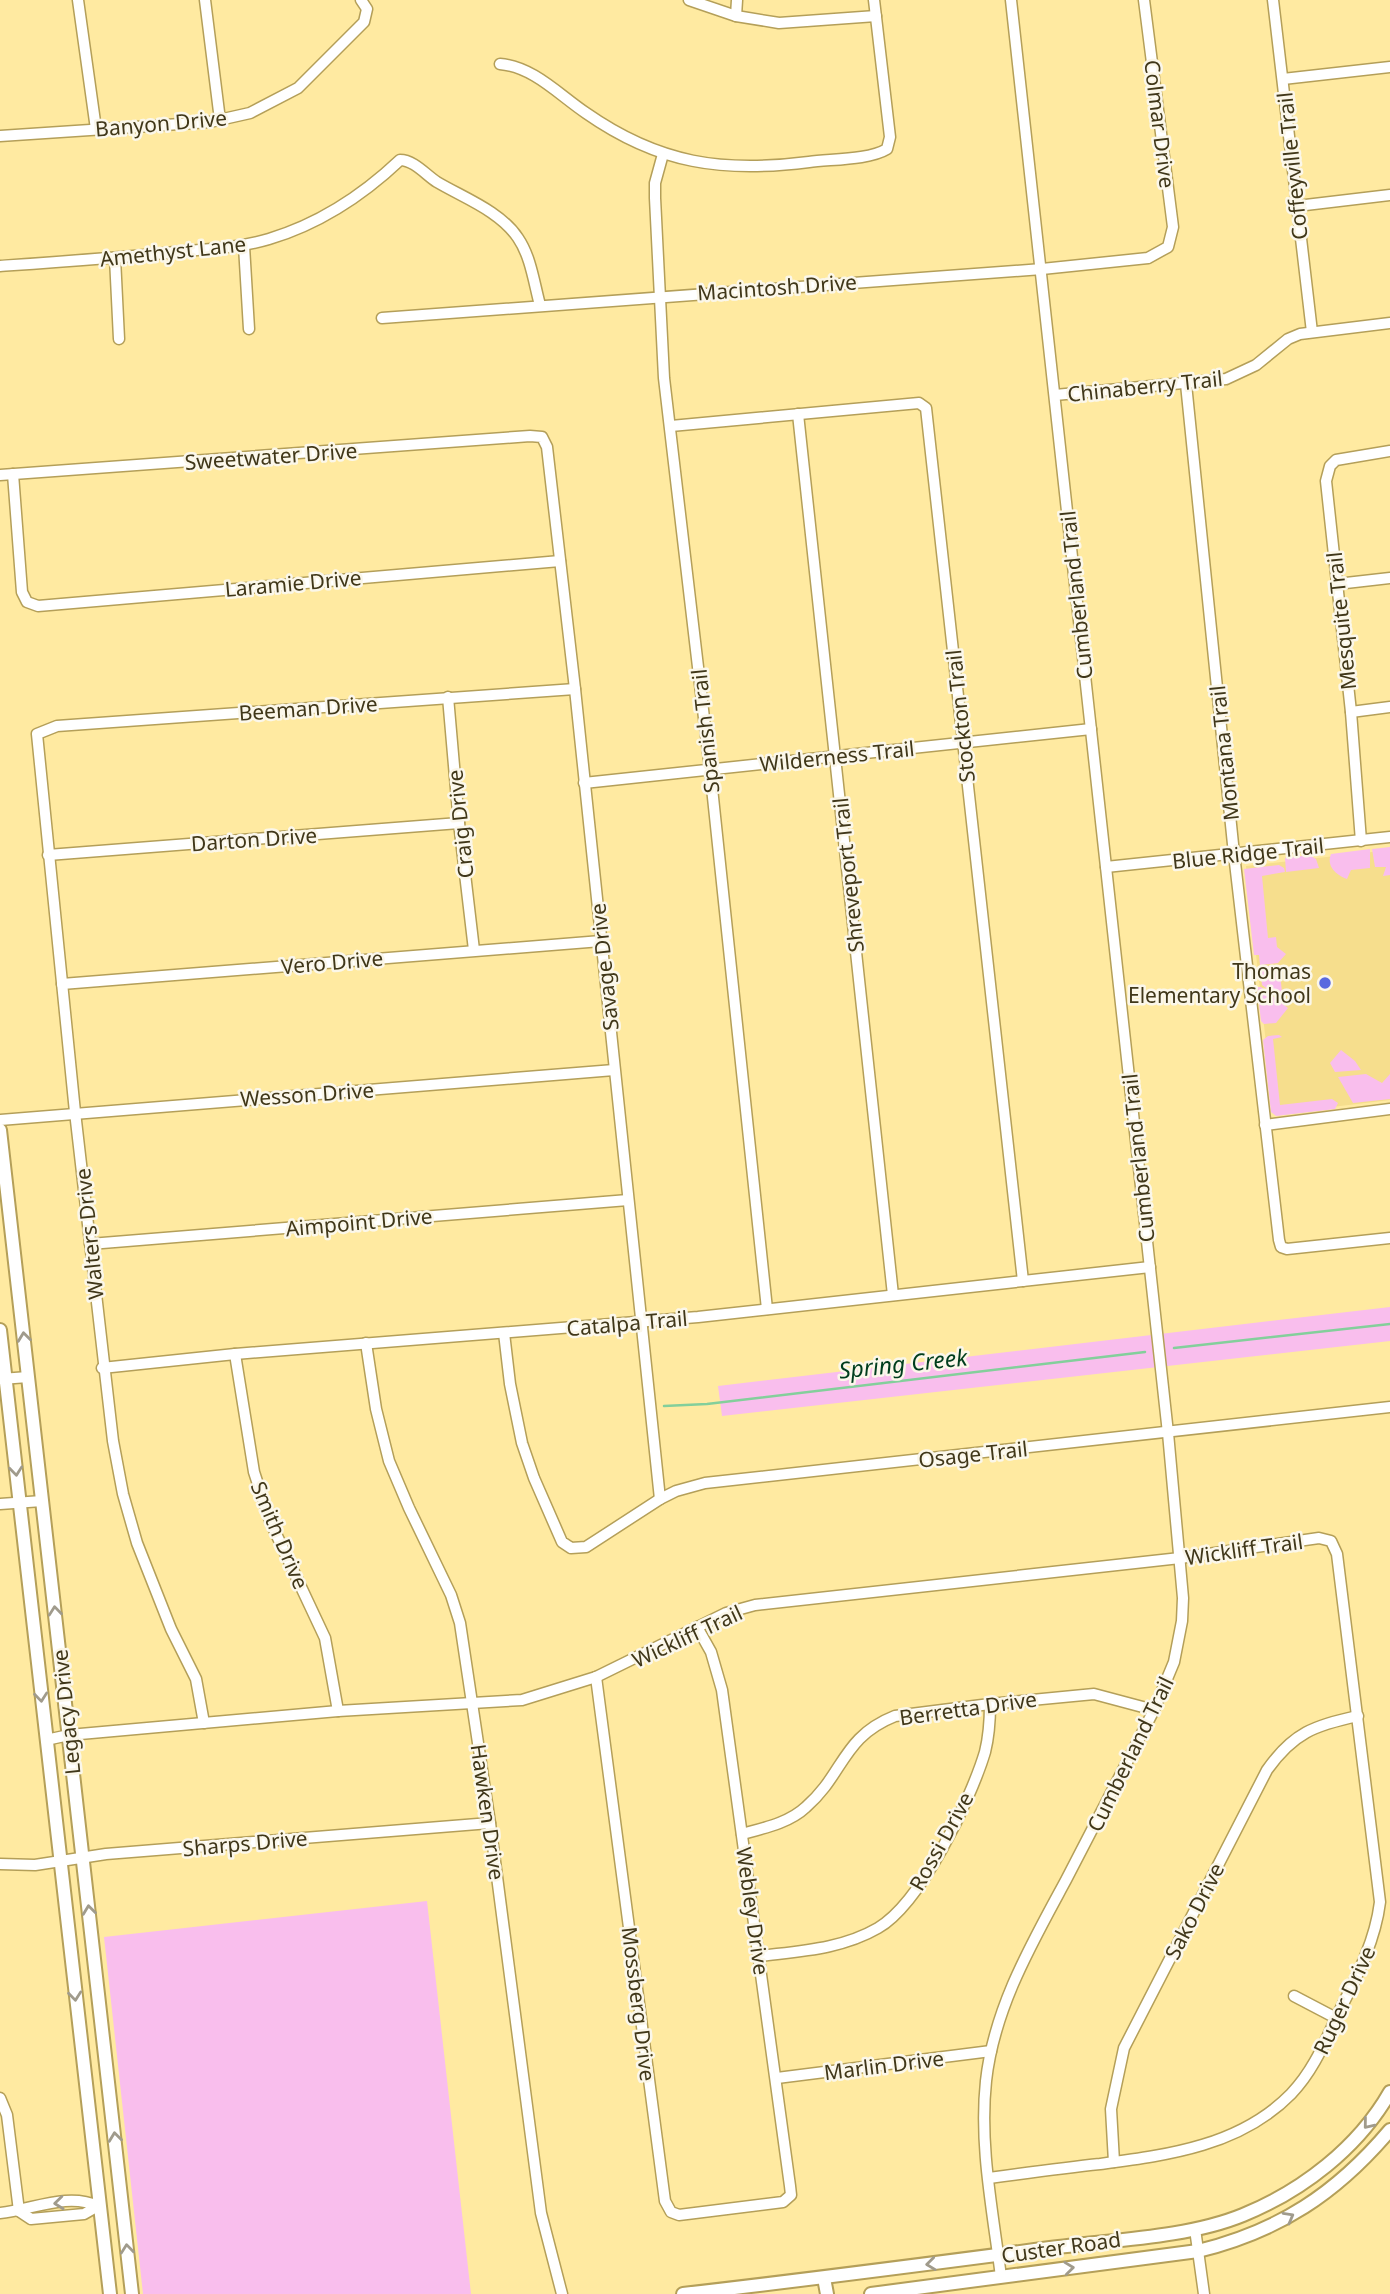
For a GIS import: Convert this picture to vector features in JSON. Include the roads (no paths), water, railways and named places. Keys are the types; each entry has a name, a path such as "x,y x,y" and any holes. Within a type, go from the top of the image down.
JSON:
{"main road":[{"name":"Legacy Drive","path":"0,1130 132,2294"},
{"name":"Legacy Drive","path":"0,1330 3,1379 110,2294"},
{"name":"Custer Road","path":"683,2294 1195,2229 1241,2216 1287,2194 1325,2167 1372,2120 1390,2092"},
{"name":"Custer Road","path":"870,2294 1198,2251 1245,2238 1288,2218 1343,2180 1367,2158 1390,2130"},
{"path":"1352,2142 1367,2158"},
{"path":"98,2206 122,2204"},
{"path":"824,2278 827,2294"}],"street":[{"path":"78,0 96,129"},
{"path":"205,0 220,120"},
{"name":"Banyon Drive","path":"0,136 220,120 250,113 298,88 364,22 368,14 361,0"},
{"path":"689,0 736,16 779,23 876,16"},
{"path":"736,16 737,0"},
{"path":"500,64 524,69 607,127 663,154 699,163 739,167 874,154 887,149 890,137 874,0"},
{"name":"Cumberland Trail","path":"1001,2277 985,2145 985,2102 991,2051 1004,2004 1028,1953 1170,1675 1181,1634 1183,1598 1168,1433 1011,0"},
{"name":"Colmar Drive","path":"1144,0 1173,227 1168,247"},
{"name":"Coffeyville Trail","path":"1273,0 1312,332"},
{"path":"1283,79 1390,67"},
{"name":"Spanish Trail","path":"663,154 655,183 655,198 664,378 710,769 767,1310"},
{"name":"Amethyst Lane","path":"0,266 244,246 289,232 327,214 360,194 401,160 408,160 434,180 501,220 511,229 524,251 540,305"},
{"path":"1297,206 1390,195"},
{"path":"244,246 248,329"},
{"name":"Macintosh Drive","path":"382,318 1042,269 1148,258 1168,247"},
{"path":"116,258 119,339"},
{"name":"Chinaberry Trail","path":"1055,395 1226,379 1256,365 1288,339 1312,332 1390,323"},
{"name":"Montana Trail","path":"1186,384 1234,854 1279,1240 1281,1247 1295,1249 1390,1238"},
{"name":"Stockton Trail","path":"671,426 919,403 926,408 1023,1281"},
{"name":"Shreveport Trail","path":"798,414 893,1295"},
{"name":"Sweetwater Drive","path":"0,475 542,437"},
{"name":"Savage Drive","path":"542,437 547,447 575,689 660,1499"},
{"name":"Mesquite Trail","path":"1361,841 1351,712 1326,481 1330,466 1343,457 1390,451"},
{"name":"Laramie Drive","path":"13,474 22,592 27,602 38,606 559,561"},
{"path":"1337,584 1390,578"},
{"name":"Beeman Drive","path":"41,732 57,726 575,689"},
{"name":"Craig Drive","path":"449,697 474,950"},
{"path":"1351,712 1390,707"},
{"name":"Wilderness Trail","path":"584,783 1091,729"},
{"name":"Walters Drive","path":"41,732 37,734 36,740 113,1441 128,1514 153,1586 196,1679 204,1723"},
{"name":"Darton Drive","path":"48,855 460,823"},
{"name":"Blue Ridge Trail","path":"1106,867 1390,837"},
{"name":"Vero Drive","path":"62,984 601,942"},
{"name":"Wesson Drive","path":"0,1120 614,1070"},
{"path":"1265,1125 1390,1110"},
{"name":"Aimpoint Drive","path":"90,1244 628,1200"},
{"name":"Catalpa Trail","path":"103,1368 366,1343 642,1323 1150,1266"},
{"name":"Osage Trail","path":"504,1333 517,1424 527,1461 562,1542 571,1548 586,1547 676,1491 713,1482 1390,1407"},
{"name":"Hawken Drive","path":"366,1343 376,1409 389,1461 457,1609 490,1823 541,2213 562,2294"},
{"name":"Smith Drive","path":"235,1354 254,1472 270,1521 325,1638 338,1711"},
{"path":"3,1379 28,1377"},
{"path":"0,1504 42,1501"},
{"name":"Wickliff Trail","path":"46,1740 69,1735 338,1711 522,1700 596,1677 726,1613 755,1605 1180,1558 1319,1538 1331,1541"},
{"name":"Ruger Drive","path":"989,2178 1190,2150 1227,2137 1261,2118 1290,2095 1320,2054 1374,1934 1380,1902 1337,1554 1331,1541"},
{"name":"Webley Drive","path":"696,1627 711,1652 722,1687 777,2078 790,2186 788,2199"},
{"name":"Mossberg Drive","path":"596,1677 665,2201 671,2212 679,2215 788,2199"},
{"name":"Berretta Drive","path":"742,1834 786,1821 806,1808 860,1736 881,1722 909,1713 1094,1694 1154,1710"},
{"name":"Rossi Drive","path":"760,1956 834,1946 850,1941 882,1926 905,1906 956,1820 979,1769 988,1739 990,1704"},
{"name":"Sako Drive","path":"1114,2162 1111,2109 1124,2048 1267,1770 1286,1745 1298,1737 1326,1723 1358,1716"},
{"name":"Sharps Drive","path":"0,1864 35,1865 59,1860 490,1823"},
{"path":"1294,1996 1336,2018"},
{"name":"Marlin Drive","path":"777,2078 991,2051"},
{"path":"0,2098 7,2115 19,2211"},
{"path":"0,2213 19,2211 28,2206 84,2200 98,2206"},
{"path":"1195,2229 1204,2294"}],"waterway":[{"name":"Spring Creek","path":"1174,1348 1390,1324"},
{"name":"Spring Creek","path":"664,1406 707,1404 1145,1352"}],"place":[{"name":"Thomas Elementary School","path":"1325,983"}]}
